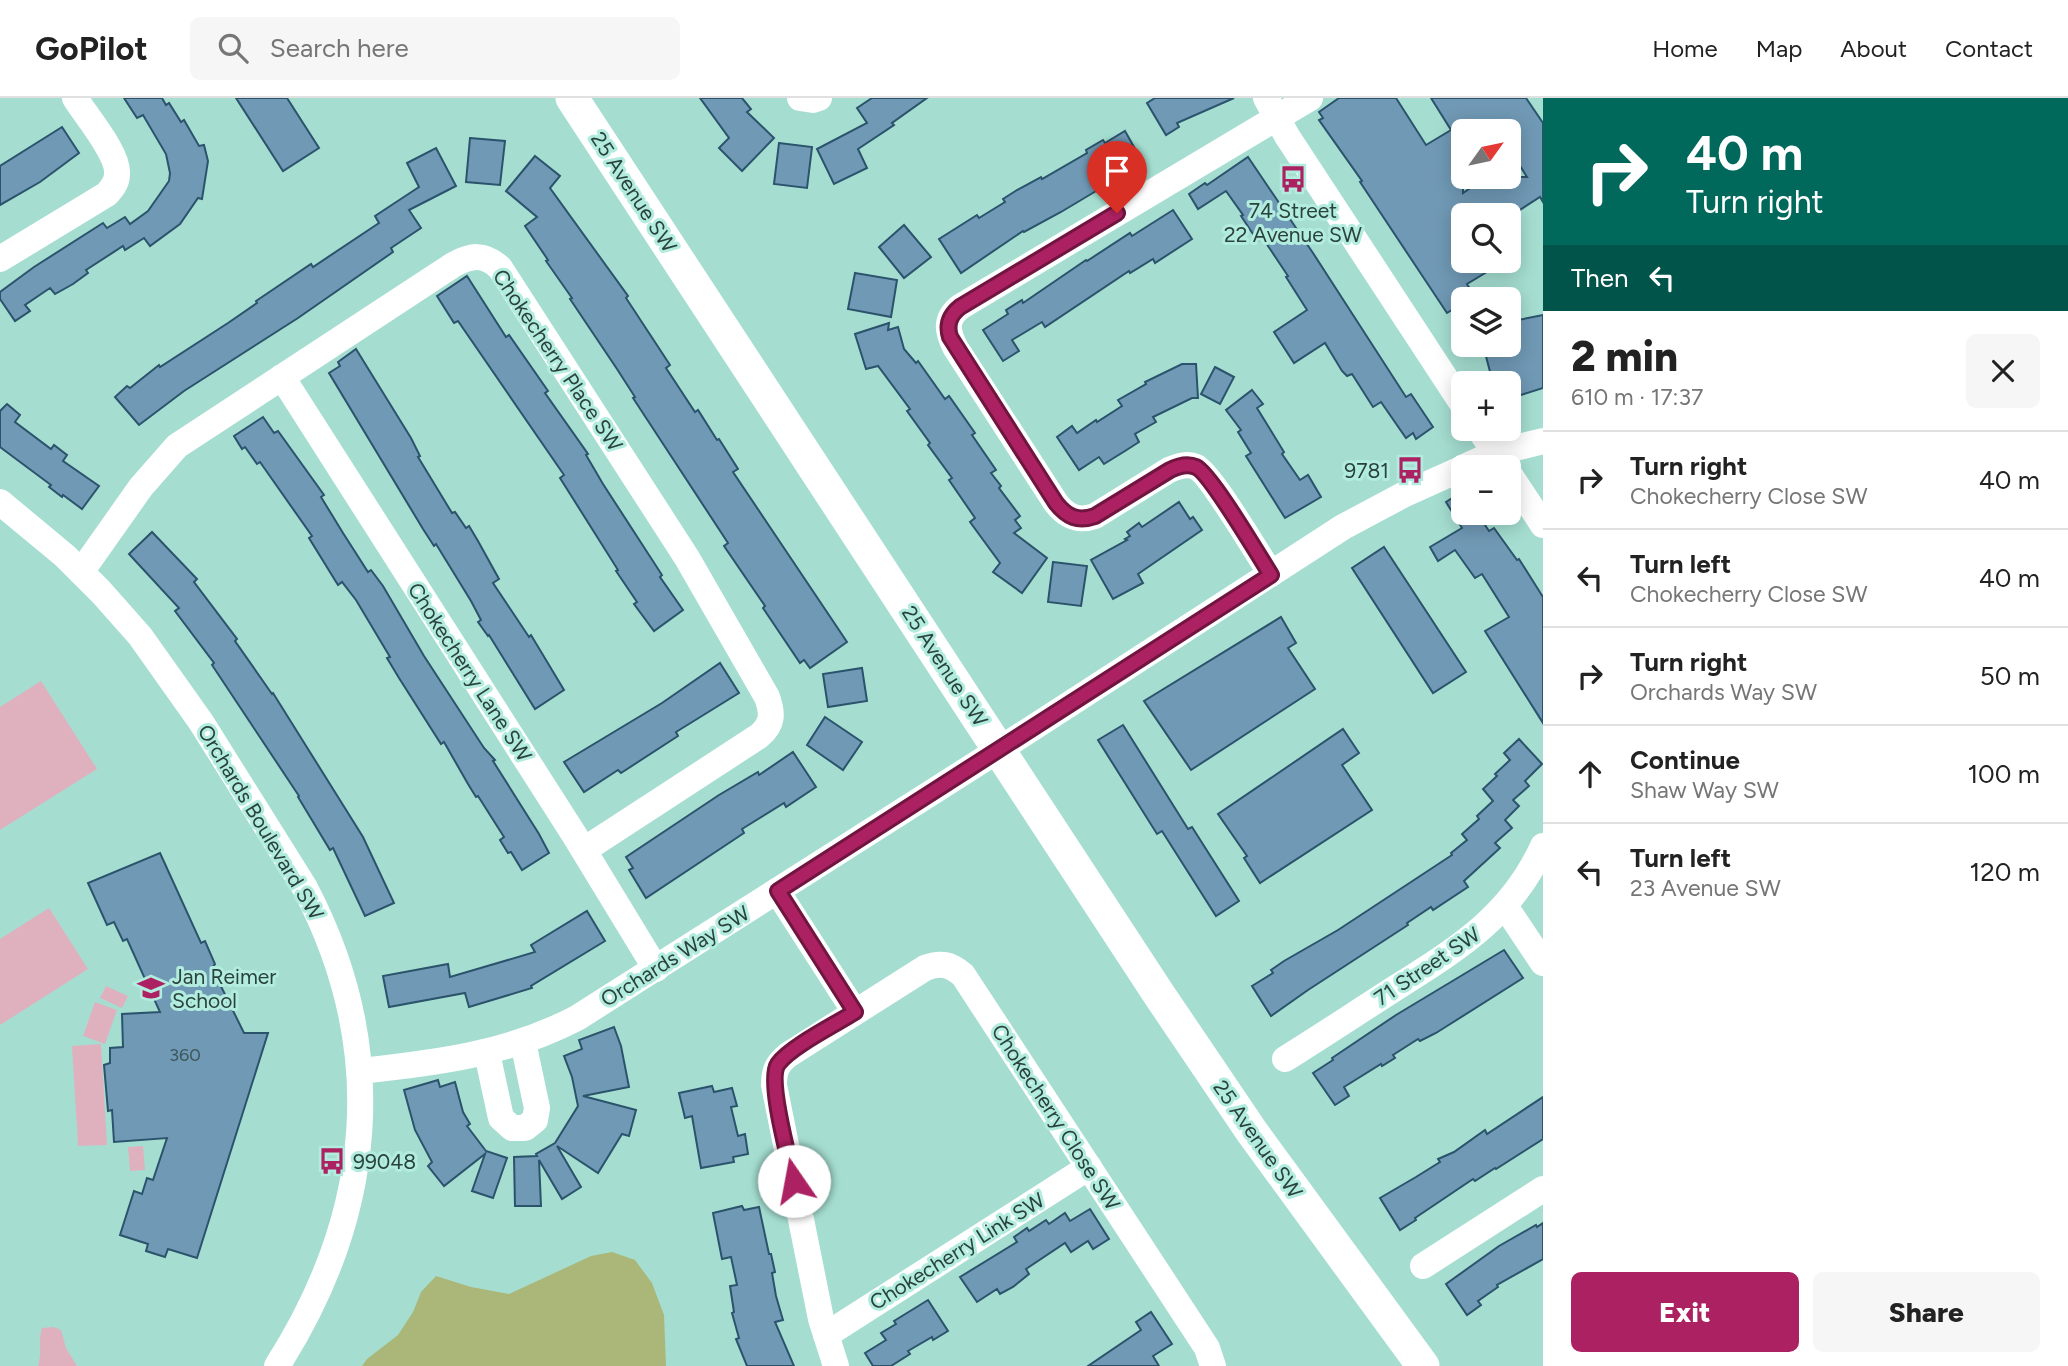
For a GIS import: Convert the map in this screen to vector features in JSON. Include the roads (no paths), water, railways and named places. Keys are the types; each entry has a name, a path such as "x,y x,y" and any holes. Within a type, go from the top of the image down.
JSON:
{"main road":[{"name":"25 Avenue SW","path":"572,98 1252,1132 1423,1366"}],"street":[{"path":"0,259 107,194 114,185 118,171 115,161 75,98"},
{"path":"1271,575 1212,483 1199,468 1193,466 1179,466 1170,470 1104,511 1085,519 1068,516 1056,503 955,347 948,323 960,307 1272,108 1310,98"},
{"path":"1272,108 1451,386"},
{"name":"Chokecherry Place SW","path":"81,572 164,459 199,431 453,265 470,257 484,257 499,268 652,502 772,709 771,723 759,736 584,850"},
{"name":"Chokecherry Lane SW","path":"282,377 584,850 656,968"},
{"name":"Orchards Way SW","path":"1519,455 1543,441"},
{"name":"Orchards Way SW","path":"360,1071 487,1053 523,1042 577,1018 1365,515 1451,473"},
{"path":"1521,491 1543,525"},
{"name":"Orchards Boulevard SW","path":"0,502 81,572 119,612 166,671 305,888 341,971 350,1006 360,1071 357,1163 344,1224 323,1277 277,1366"},
{"name":"71 Street SW","path":"1285,1059 1460,947 1506,906 1526,879 1543,846"},
{"path":"778,891 855,1012"},
{"path":"1506,906 1543,963"},
{"name":"Chokecherry Close SW","path":"836,1366 825,1335 774,1085 776,1066 788,1055 925,968 946,964 964,975 1207,1348 1213,1366"},
{"path":"487,1053 501,1118 512,1128 525,1128 535,1120 537,1108 523,1042"},
{"name":"Chokecherry Link SW","path":"825,1335 1089,1167"},
{"path":"1423,1266 1543,1189"}],"place":[{"name":"74 Street 22 Avenue SW","path":"1293,179"},
{"name":"9781","path":"1410,470"},
{"name":"Jan Reimer School","path":"151,988"},
{"name":"99048","path":"332,1161"}]}
